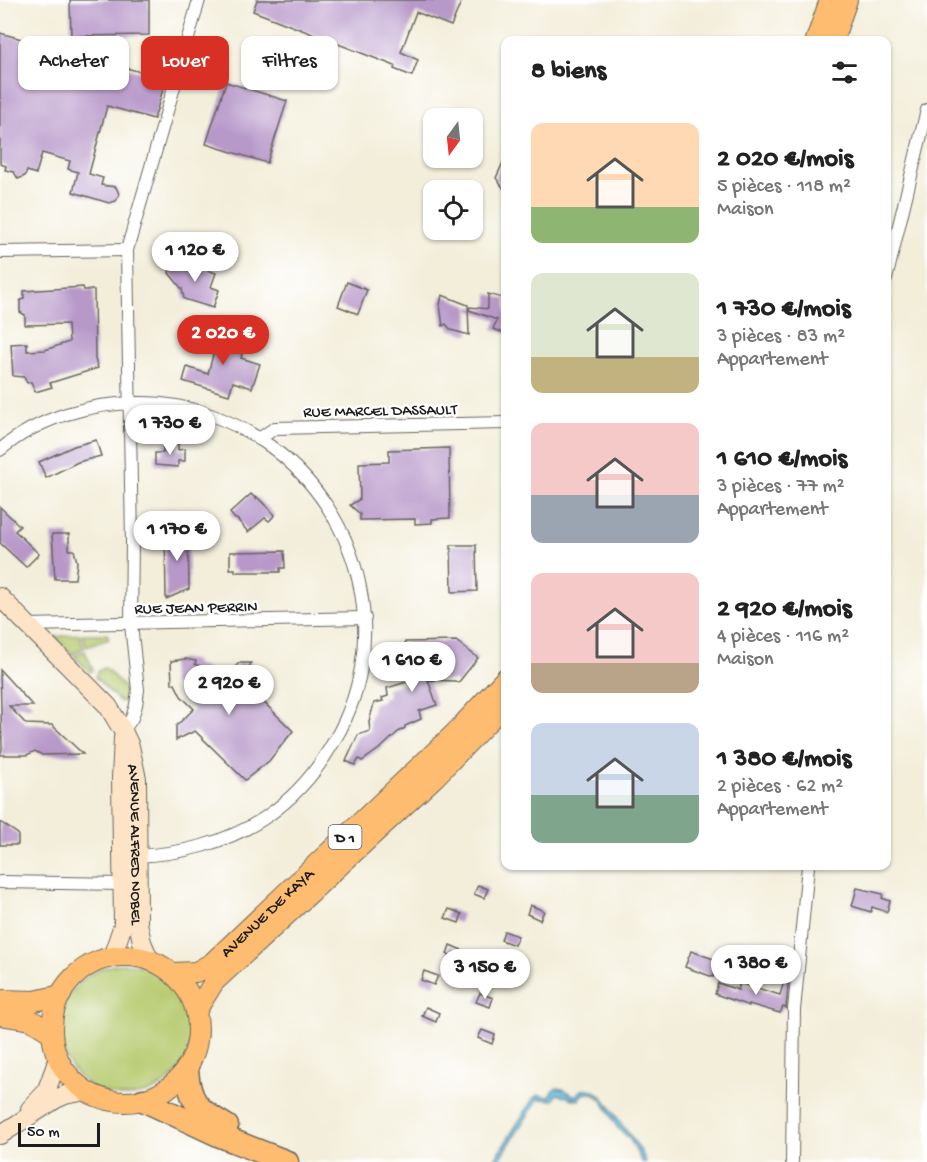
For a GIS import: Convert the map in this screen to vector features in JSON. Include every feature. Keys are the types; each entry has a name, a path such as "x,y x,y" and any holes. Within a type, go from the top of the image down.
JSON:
{"highway":[{"path":"187,1069 188,1087 198,1107 280,1159"},
{"path":"143,1100 218,1135 280,1159"}],"main road":[{"path":"817,36 830,0"},
{"path":"834,36 848,0"},
{"path":"480,706 501,677"},
{"name":"AVENUE DE KAYA","path":"172,973 196,972 212,963 501,683"},
{"name":"AVENUE DE KAYA","path":"196,1011 214,982 435,777 501,708"},
{"path":"131,956 150,961 172,973 187,990 196,1011 199,1026 198,1041 187,1069 175,1083 160,1094 143,1100 123,1102 104,1099 86,1091 74,1082 58,1059 52,1033 54,1014 61,995 70,981 82,970 96,962 112,957 131,956"},
{"path":"0,1000 35,1001 61,995"},
{"path":"0,1015 31,1020 52,1033"}],"street":[{"path":"0,597 101,699 123,730 132,718 138,690 131,624 132,542 127,250 200,0"},
{"path":"891,258 927,110"},
{"path":"0,252 127,250"},
{"path":"0,450 10,441 39,425 88,408 129,403 156,403 183,407 236,425 284,457 306,478 336,518 354,564 365,618 362,667 350,711 338,736 308,779 289,799 241,831 185,850 130,856"},
{"name":"RUE MARCEL DASSAULT","path":"259,439 276,428 501,423"},
{"name":"RUE JEAN PERRIN","path":"27,625 365,618"},
{"name":"AVENUE ALFRED NOBEL","path":"123,730 121,778 130,856 138,923 142,942 150,961"},
{"name":"AVENUE ALFRED NOBEL","path":"112,957 122,932 122,884 130,856"},
{"path":"792,1162 794,1010 808,870"},
{"path":"0,882 122,884"},
{"path":"5,1132 46,1092 58,1059"},
{"path":"5,1132 56,1099 86,1091"}],"green space":[{"path":"79,634 84,648 72,654 55,637"},
{"path":"82,634 107,634 109,638 87,647"},
{"path":"85,651 93,670 90,672 74,656"},
{"path":"105,668 128,691 130,697 126,702 119,701 95,677 98,671"},
{"path":"126,964 151,969 172,984 187,1005 192,1030 187,1055 172,1076 151,1091 126,1096 101,1091 80,1076 65,1055 60,1030 65,1005 80,984 101,969"}],"water":[{"path":"556,1088 575,1096 582,1090 595,1091 607,1102 646,1162 642,1162 629,1138 617,1127 603,1101 593,1093 586,1093 580,1096 579,1100 557,1094 554,1100 538,1099 498,1162 493,1162 533,1099 539,1095 550,1097"}],"building":[{"path":"70,0 149,0 149,35 71,36"},
{"path":"257,0 462,0 451,26 416,12 401,52 418,60 412,76 394,69 395,66 338,44 338,36 318,36 253,11"},
{"path":"0,33 18,38 18,90 129,90 129,69 141,72 141,90 163,90 154,119 107,106 89,174 103,178 101,185 116,187 119,194 116,201 109,203 73,192 78,172 68,169 70,161 42,153 36,174 27,171 25,176 18,179 14,172 5,170 6,166 0,164"},
{"path":"229,83 241,87 241,90 252,90 287,101 267,163 206,144 223,90 229,90"},
{"path":"501,167 501,185 496,178"},
{"path":"173,260 216,273 211,287 219,290 213,308 184,299 182,289 169,273"},
{"path":"347,282 367,290 358,314 338,306"},
{"path":"83,287 84,290 94,290 95,359 98,368 50,383 52,387 35,392 31,382 27,383 24,377 13,376 11,344 27,343 27,351 45,350 69,342 68,324 25,325 25,315 20,312 20,301 24,298 24,291"},
{"path":"488,294 501,298 501,332 493,329 497,320 469,310 470,307 488,309"},
{"path":"442,295 468,305 469,335 451,330 446,324 443,326 440,305"},
{"path":"202,332 244,345 241,358 260,364 252,388 233,382 229,395 183,381 187,367 208,374 214,351 198,346"},
{"path":"96,440 101,456 78,462 46,478 39,462 74,446"},
{"path":"163,443 178,443 178,450 185,449 185,461 178,461 178,467 155,465 155,453 163,453"},
{"path":"449,448 450,518 432,519 432,523 415,524 415,519 360,520 360,514 350,505 360,499 359,463 389,462 389,450"},
{"path":"251,494 275,515 269,521 265,518 248,532 230,513"},
{"path":"0,507 20,526 15,531 39,554 26,567 0,543"},
{"path":"165,530 188,530 189,589 166,599"},
{"path":"52,534 69,534 69,550 74,550 77,562 75,579 55,579"},
{"path":"451,545 476,545 477,591 452,592"},
{"path":"284,551 285,568 280,568 280,572 235,572 235,569 230,569 230,552"},
{"path":"456,641 478,658 458,683 428,680 437,705 419,711 421,719 405,726 362,761 359,759 355,765 346,761 358,735 370,731 369,722 374,703 383,701 382,698 388,696 387,688 410,681 409,664 406,664 405,642"},
{"path":"186,659 196,661 195,664 207,669 220,682 239,663 251,663 243,682 293,731 269,761 245,780 195,731 176,740 176,726 194,709 181,696 175,684 172,684 171,661"},
{"path":"0,670 33,706 9,706 26,724 52,725 83,754 42,755 35,751 27,755 0,755 2,749"},
{"path":"0,822 18,834 18,845 0,845"},
{"path":"478,885 488,889 484,898 474,894"},
{"path":"857,888 883,894 882,898 890,901 887,912 872,907 871,912 852,906"},
{"path":"530,905 544,911 540,920 527,914"},
{"path":"449,909 462,914 459,923 445,918"},
{"path":"504,931 518,936 514,945 501,940"},
{"path":"450,945 464,951 460,959 447,954"},
{"path":"691,951 719,961 713,977 685,967"},
{"path":"770,954 791,956 790,968 768,965"},
{"path":"506,967 520,973 516,982 502,976"},
{"path":"424,971 438,976 434,985 421,980"},
{"path":"786,974 789,975 786,1008 783,1007 780,1013 749,1004 749,1006 715,994 718,983 738,990 740,983 780,995"},
{"path":"480,993 493,998 490,1007 476,1002"},
{"path":"426,1007 439,1013 436,1022 422,1016"},
{"path":"482,1030 495,1035 492,1044 478,1038"}]}
